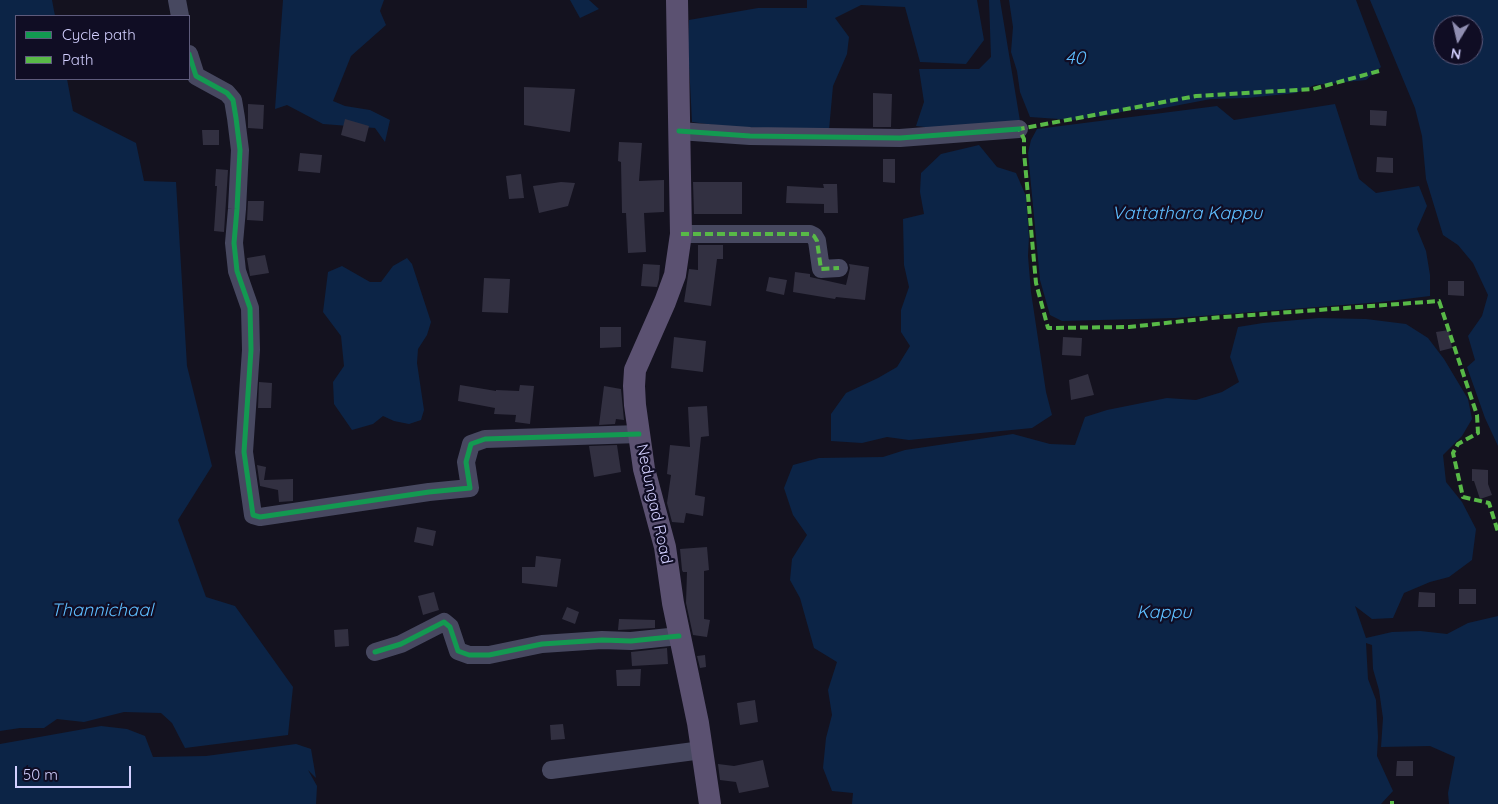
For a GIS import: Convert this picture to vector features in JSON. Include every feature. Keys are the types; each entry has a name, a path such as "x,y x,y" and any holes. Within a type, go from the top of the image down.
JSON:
{"main road":[{"name":"Nedungad Road","path":"677,0 681,234 676,275 666,302 634,370 635,405 644,468 665,547 679,636 698,723 710,804"}],"street":[{"path":"177,0 180,15"},
{"path":"190,57 196,76 227,93 233,100 239,156 234,243 237,271 250,308 251,350 244,452 251,512 253,515 260,517 269,516 429,492 470,488 466,462 468,453 471,444 485,439 639,434"},
{"path":"679,131 750,136 900,138 1019,129"},
{"path":"681,234 810,234 814,236 816,241 821,269 839,268"},
{"path":"376,652 401,644 444,622 450,628 458,651 468,654 489,655 542,644 602,640 631,641 679,636"},
{"path":"551,770 702,750"}],"water":[{"name":"Thannichaal","path":"0,0 52,0 55,15 15,15 15,80 67,80 73,111 136,143 144,181 176,182 187,366 212,466 178,520 206,597 235,606 293,687 288,735 185,748 172,723 161,713 124,712 84,722 57,719 44,728 20,728 0,731"},
{"path":"283,0 384,0 380,11 386,25 351,56 333,101 345,106 370,110 390,120 385,142 375,128 323,124 287,105 275,109"},
{"path":"570,0 589,0 599,9 580,18"},
{"path":"807,0 977,0 984,40 966,64 920,62 905,7 861,5 835,18 849,37 847,54 833,86 829,130 728,127 692,122 688,44 689,20 758,8 807,8"},
{"path":"989,0 1000,0 1020,121 942,129 916,126 924,102 919,69 979,69 991,57"},
{"name":"40","path":"1009,0 1356,0 1381,67 1366,80 1315,85 1296,93 1247,98 1211,99 1153,110 1129,110 1110,115 1073,120 1030,117 1020,92 1017,71 1011,52 1013,27"},
{"path":"1370,0 1498,0 1498,446 1485,418 1467,367 1475,360 1468,336 1482,316 1488,295 1473,263 1458,245 1443,235 1426,179 1422,136 1415,108"},
{"name":"Vattathara Kappu","path":"1335,104 1359,179 1376,193 1419,186 1427,206 1417,229 1426,251 1430,275 1430,296 1381,302 1176,318 1062,321 1050,315 1040,280 1028,153 1031,140 1037,129 1217,106 1234,120"},
{"path":"979,145 997,167 1016,173 1026,196 1031,292 1046,392 1052,415 1032,428 909,440 887,437 862,443 831,441 831,414 846,393 897,367 910,346 901,332 901,310 909,287 904,265 903,219 924,214 920,192 921,173 941,154"},
{"path":"407,258 412,264 431,322 427,335 418,349 417,363 424,410 421,420 409,424 394,421 383,416 373,424 352,430 334,404 333,382 344,366 341,336 323,312 328,272 342,266 370,282 381,282 393,266"},
{"name":"Kappu","path":"1319,318 1366,319 1406,324 1428,338 1444,359 1468,399 1472,419 1462,436 1443,455 1446,482 1462,502 1476,529 1472,560 1449,577 1430,582 1404,593 1393,618 1372,619 1355,606 1366,638 1392,632 1420,631 1447,634 1468,623 1498,616 1498,804 1449,804 1448,793 1455,757 1430,746 1381,747 1383,718 1379,690 1373,669 1372,645 1366,643 1368,679 1376,700 1377,756 1393,791 1381,804 852,804 853,793 832,791 823,768 826,738 832,715 828,690 837,662 814,648 800,598 790,580 792,559 807,535 793,515 784,488 793,465 819,458 883,457 905,450 1013,434 1050,444 1075,445 1085,417 1107,410 1167,398 1196,400 1222,392 1239,382 1230,357 1238,327"},
{"path":"101,726 127,729 145,736 153,757 206,756 296,744 311,749 316,778 308,770 317,786 316,804 0,804 0,744"}],"building":[{"path":"524,87 575,89 570,132 524,125"},
{"path":"873,93 892,94 891,127 873,127"},
{"path":"248,104 264,105 263,129 248,128"},
{"path":"1370,110 1387,111 1386,126 1370,125"},
{"path":"345,119 369,126 365,142 341,135"},
{"path":"202,130 219,130 219,145 203,145"},
{"path":"619,142 642,143 639,181 664,180 664,212 644,213 646,252 628,253 626,213 622,213 621,162 618,161"},
{"path":"300,153 322,155 320,173 298,171"},
{"path":"1377,157 1393,158 1393,173 1376,172"},
{"path":"883,159 895,159 895,183 883,182"},
{"path":"216,169 228,170 224,232 214,231 217,186 215,186"},
{"path":"521,174 524,198 509,199 506,176"},
{"path":"561,182 575,183 568,206 539,213 533,186"},
{"path":"693,182 742,182 742,214 694,214"},
{"path":"823,184 837,184 838,213 824,213 824,204 786,203 787,186 824,188"},
{"path":"248,201 264,201 263,221 247,220"},
{"path":"698,245 723,245 723,259 717,259 711,306 684,302 689,269 698,270"},
{"path":"265,255 269,273 250,276 247,258"},
{"path":"643,264 660,265 657,287 641,286"},
{"path":"849,264 869,267 865,300 836,297 835,299 793,292 795,272 810,274 810,277 846,285 850,268"},
{"path":"769,277 787,280 784,295 766,291"},
{"path":"484,278 510,279 508,313 482,312"},
{"path":"1448,281 1464,281 1464,296 1448,295"},
{"path":"600,327 621,327 621,347 600,348"},
{"path":"1449,330 1452,348 1440,351 1436,332"},
{"path":"674,337 706,341 703,372 671,368"},
{"path":"1063,337 1082,338 1081,356 1062,355"},
{"path":"1088,374 1094,395 1071,400 1069,380"},
{"path":"259,382 272,383 271,408 258,408"},
{"path":"460,385 496,391 519,391 520,385 534,386 530,424 515,422 516,415 494,414 495,408 458,401"},
{"path":"604,386 621,389 624,420 616,419 615,424 599,425"},
{"path":"707,406 709,436 701,437 695,495 705,497 703,516 686,513 684,523 672,522 667,503 671,475 667,474 670,445 690,447 688,407"},
{"path":"617,445 621,472 594,477 589,446"},
{"path":"257,465 266,467 264,480 293,479 293,501 279,502 278,490 260,486"},
{"path":"1472,469 1488,470 1488,484 1492,495 1480,499 1474,481 1472,481"},
{"path":"417,527 436,531 433,546 414,542"},
{"path":"707,547 709,570 704,571 704,619 710,620 707,637 693,635 686,603 687,572 682,570 680,549"},
{"path":"536,556 561,559 557,587 522,583 522,567 535,567"},
{"path":"1459,589 1476,589 1476,604 1459,604"},
{"path":"434,592 439,610 423,615 418,596"},
{"path":"1419,592 1435,593 1435,607 1418,607"},
{"path":"567,607 579,612 575,624 562,619"},
{"path":"619,619 655,620 655,628 618,630"},
{"path":"348,629 349,646 335,647 334,630"},
{"path":"667,648 668,664 632,666 631,652"},
{"path":"705,655 706,667 700,668 697,656"},
{"path":"641,669 640,686 617,686 616,670"},
{"path":"755,700 758,722 740,725 737,703"},
{"path":"563,724 565,739 551,740 550,725"},
{"path":"763,760 769,787 739,793 736,782 720,780 718,764 734,766"},
{"path":"1397,761 1413,761 1413,776 1396,776"}],"marked path":[{"path":"1379,71 1313,89 1196,96 1019,129 1024,139 1036,283 1048,328 1129,327 1211,318 1439,301 1477,415 1478,433 1458,444 1453,453 1463,497 1489,503 1498,532"},
{"path":"681,234 810,234 817,241 821,269 839,268"}],"cycle path":[{"path":"190,57 196,76 227,93 233,100 236,118 240,150 234,243 237,271 250,308 251,350 244,452 253,515 260,517 429,492 470,488 466,462 471,444 485,439 639,434"},
{"path":"679,131 750,136 900,138 1019,129"},
{"path":"375,652 401,644 444,622 450,627 458,651 469,655 489,655 542,644 602,640 631,641 679,636"}]}
